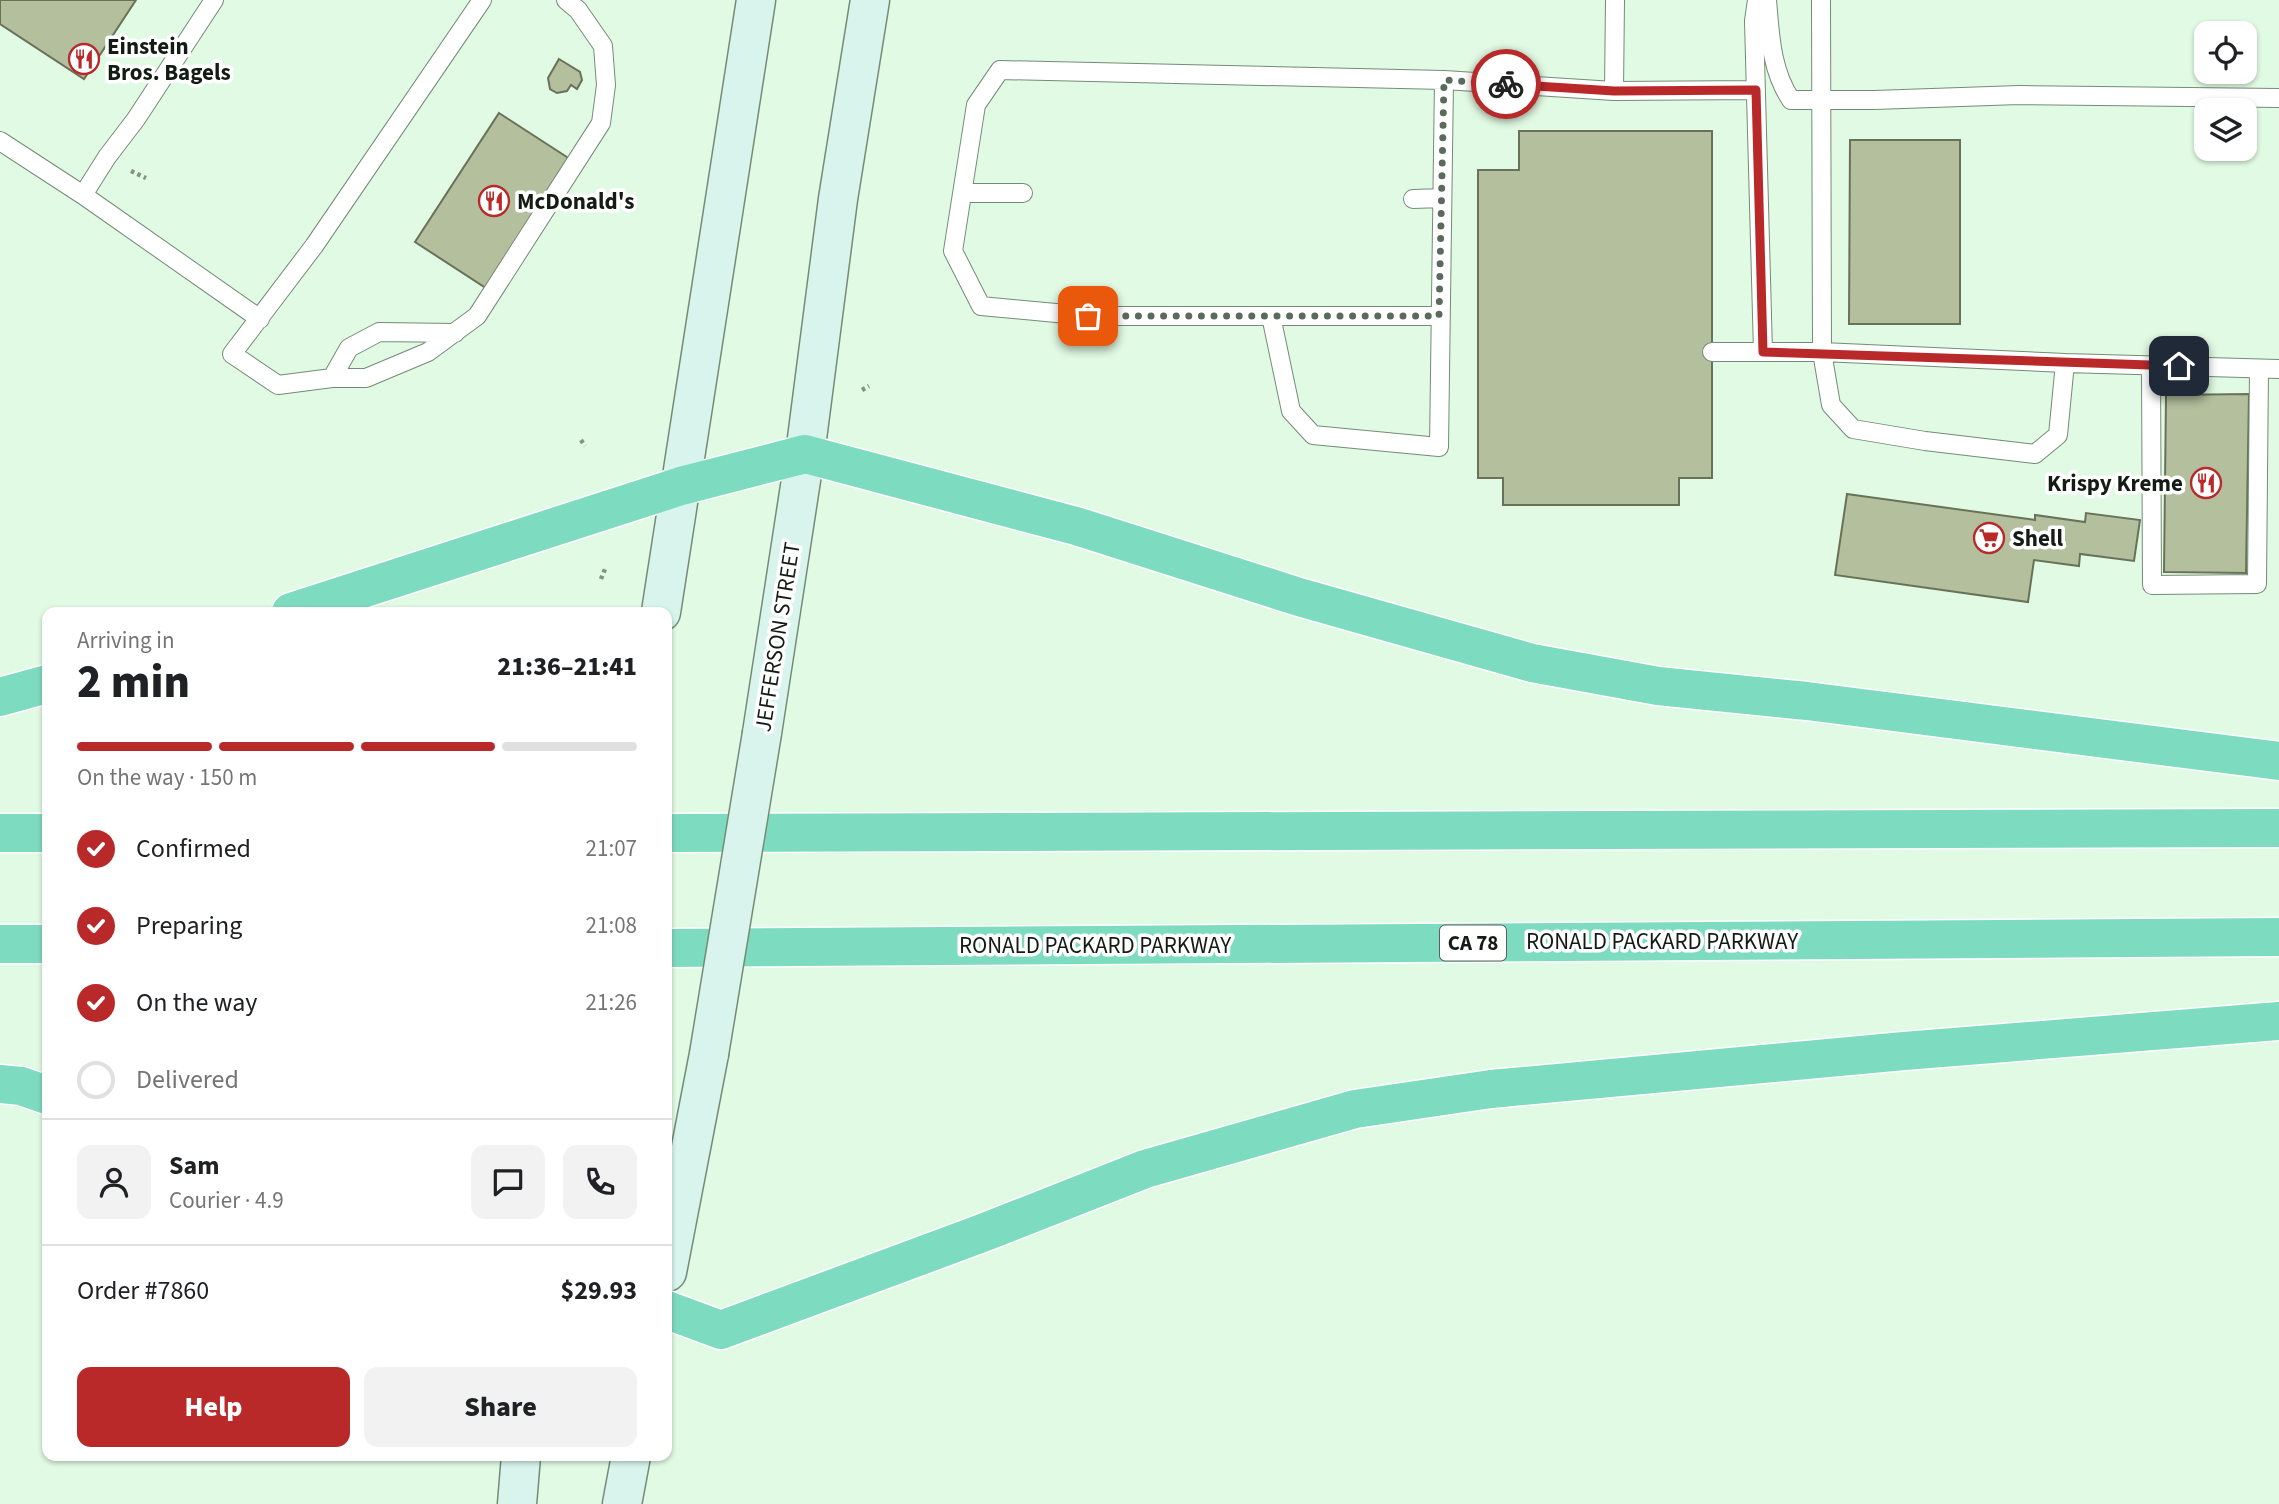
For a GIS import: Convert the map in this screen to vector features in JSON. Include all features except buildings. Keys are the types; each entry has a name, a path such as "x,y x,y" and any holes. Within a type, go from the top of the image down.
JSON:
{"highway":[{"path":"306,607 681,485 805,454 1076,526 1299,597 1532,663 1658,686 1807,701 2279,761"},
{"path":"0,697 42,685"},
{"path":"672,833 2279,828"},
{"path":"0,834 42,834"},
{"name":"RONALD PACKARD PARKWAY","path":"672,948 2279,937"},
{"path":"0,944 42,944"},
{"path":"672,1312 721,1330 985,1232 1145,1168 1355,1110 1491,1089 1917,1050 2279,1021"},
{"path":"0,1084 21,1086 42,1093"}],"main road":[{"path":"662,607 756,0"},
{"name":"JEFFERSON STREET","path":"672,1246 709,1054 762,733 805,454 838,199 870,0"},
{"path":"517,1504 521,1461"},
{"path":"622,1504 630,1461"}],"lane":[{"path":"83,195 214,0"},
{"path":"482,0 314,246 232,354 278,385 332,378 366,378 428,352 477,316 601,123 607,85 603,46 579,10 566,0"},
{"path":"1614,91 1615,0"},
{"path":"1757,0 1754,21 1763,352"},
{"path":"1766,0 1771,47 1780,84 1791,100 2019,95 2279,98"},
{"path":"1821,0 1822,352 1831,405 1853,429 2035,454 2058,435 2065,363"},
{"path":"1439,316 1088,316 981,306 953,251 976,105 1000,70 1444,80 1614,91 1756,90"},
{"path":"1270,316 1291,411 1313,435 1438,447 1444,80"},
{"path":"0,141 83,195 260,319"},
{"path":"962,193 1023,193"},
{"path":"1413,199 1441,198"},
{"path":"332,378 349,348 379,332 455,333"},
{"path":"1712,352 1822,352 2279,369"},
{"path":"2151,365 2152,585 2257,584 2259,369"}],"path":[{"path":"128,170 146,178"},
{"path":"862,390 869,386"},
{"path":"581,440 585,446"},
{"path":"601,579 605,569"}],"way so far":[{"path":"1088,316 1439,316 1444,80 1506,84"}],"place":[{"name":"Einstein Bros. Bagels","path":"84,59"},
{"name":"McDonald's","path":"494,201"},
{"name":"Krispy Kreme","path":"2206,483"},
{"name":"Shell","path":"1989,538"}],"route":[{"path":"1506,84 1614,91 1756,90 1763,352 2179,366"}]}
